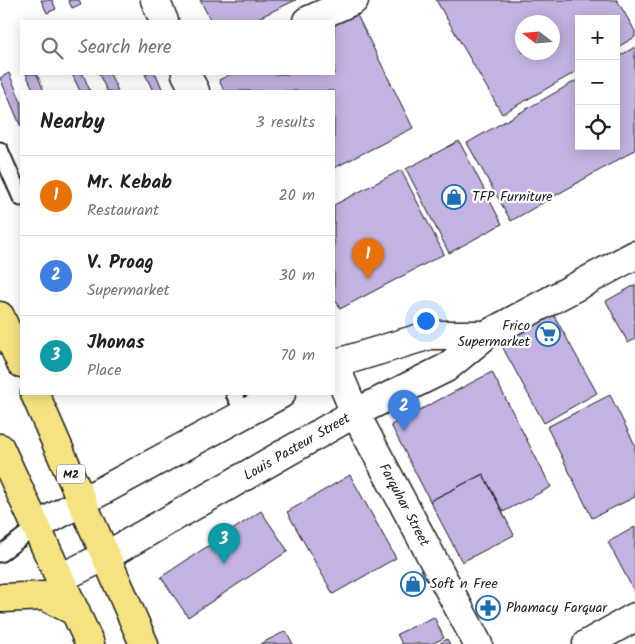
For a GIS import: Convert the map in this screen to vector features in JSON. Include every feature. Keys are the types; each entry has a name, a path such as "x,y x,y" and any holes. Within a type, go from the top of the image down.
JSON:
{"highway":[{"path":"0,316 20,361"},
{"name":"M2","path":"35,395 144,644"},
{"path":"0,448 90,644"},
{"path":"0,476 0,493"},
{"path":"2,599 44,596 76,612"}],"main road":[{"path":"155,0 164,20"},
{"path":"310,20 354,0"},
{"name":"Louis Pasteur Street","path":"60,578 106,556 355,413 446,368 486,335 635,255"},
{"name":"Louis Pasteur Street","path":"335,364 430,335 486,335"},
{"name":"Farquhar Street","path":"335,366 355,413 478,644"},
{"path":"37,526 83,501 239,404 278,395"},
{"path":"587,644 635,617"}],"lane":[{"path":"0,150 20,196"},
{"path":"0,554 37,526"},
{"path":"2,599 60,578"}],"building":[{"path":"41,0 52,0 56,9 47,13"},
{"path":"68,0 79,0 81,4 72,8"},
{"path":"200,0 296,0 254,20 210,20"},
{"path":"436,0 617,0 635,31 635,37 620,46 620,15 575,15 575,72 502,114"},
{"path":"355,11 413,128 335,167 335,90 224,90 219,80 229,75 335,75 335,21"},
{"path":"635,47 635,150 511,221 467,143 575,81 575,150 620,150 620,56"},
{"path":"9,73 20,100 20,125 0,78"},
{"path":"26,75 37,75 44,90 34,90"},
{"path":"72,75 83,75 90,90 80,90"},
{"path":"99,75 110,75 118,90 107,90"},
{"path":"145,75 156,75 163,90 153,90"},
{"name":"TFP Furniture","path":"459,141 502,224 449,253 406,169"},
{"path":"401,170 444,254 340,309 335,298 335,204"},
{"path":"635,285 635,339 628,343 606,301"},
{"path":"551,310 597,393 544,423 498,339"},
{"path":"492,372 551,487 503,512 483,474 430,501 391,425"},
{"path":"610,395 635,445 635,497 592,518 547,427"},
{"path":"483,474 514,535 462,562 430,501"},
{"path":"350,475 396,558 333,594 287,512"},
{"path":"261,511 288,551 188,617 161,577"},
{"path":"635,527 635,593 608,542"},
{"path":"434,617 444,638 431,644 402,644 397,634"},
{"path":"286,631 293,644 260,644"},
{"path":"447,639 450,644 439,644"}],"place":[{"name":"TFP Furniture","path":"454,197"},
{"name":"Mr. Kebab","path":"368,279"},
{"name":"Frico Supermarket","path":"548,334"},
{"name":"V. Proag","path":"404,431"},
{"name":"Jhonas","path":"224,564"},
{"name":"Soft n Free","path":"413,584"},
{"name":"Phamacy Farquar","path":"488,608"}]}
